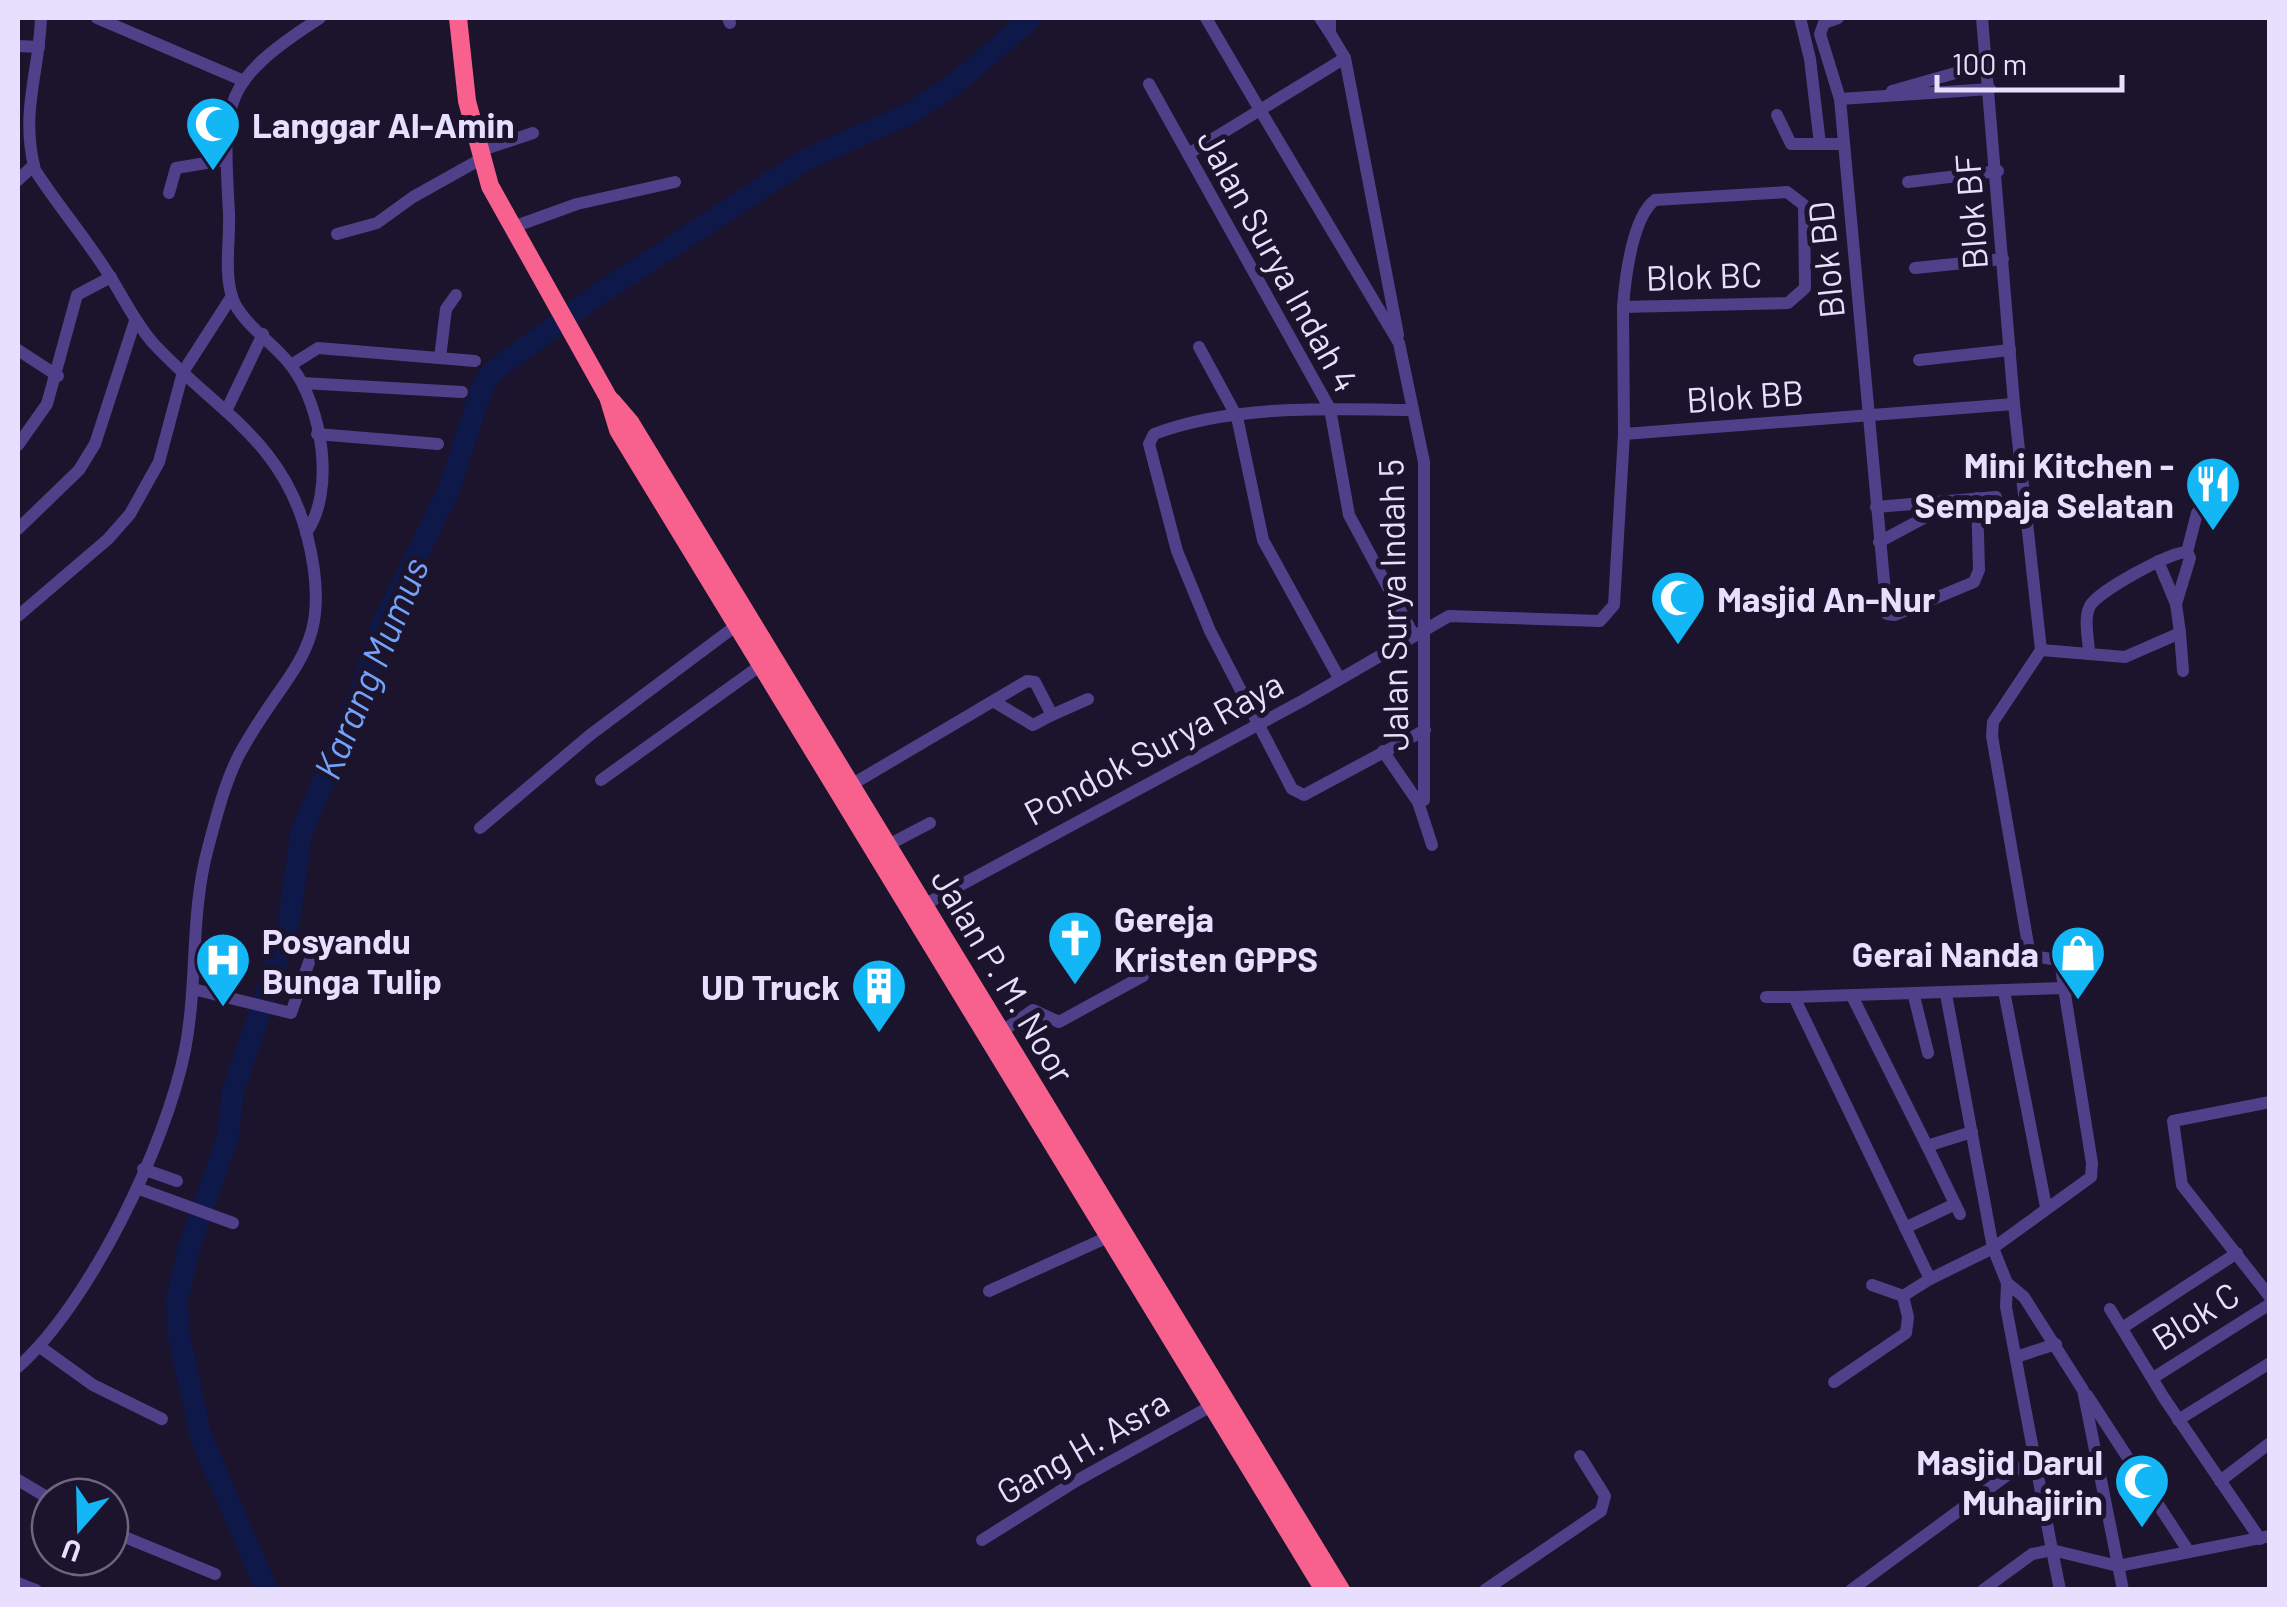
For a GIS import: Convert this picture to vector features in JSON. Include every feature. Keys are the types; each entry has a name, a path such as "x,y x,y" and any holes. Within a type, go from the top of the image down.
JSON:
{"highway":[{"name":"Jalan P. M. Noor","path":"458,18 467,101 490,186 608,396 630,422 767,666 1324,1590"},
{"name":"Jalan P. M. Noor","path":"608,396 618,430 737,625 851,785 888,846 916,909 1000,1032 1110,1230 1341,1590"}],"street":[{"path":"18,1367 40,1348 76,1299 144,1169 184,1053 193,989 194,926 207,851 237,759 300,666 312,639 316,590 306,533 272,454 183,372 135,321 111,278 34,165 27,126 42,18"},
{"path":"96,18 244,81"},
{"path":"306,533 324,516 317,434 303,383 232,296 224,160 227,112 244,81 269,54 318,18"},
{"name":"Jalan Surya Indah 5","path":"1206,18 1399,343"},
{"path":"1188,154 1345,58 1320,18"},
{"path":"1330,18 1330,34"},
{"path":"1800,18 1810,59 1811,144"},
{"name":"Blok BD","path":"1838,18 1824,22 1820,34 1840,99 1887,614 1895,615 1970,584 1978,570 1977,498"},
{"name":"Blok BF","path":"1982,18 1998,171 2014,404 2041,650"},
{"path":"18,46 40,47"},
{"name":"Jalan Surya Indah 5","path":"1345,58 1424,462 1418,632 1425,797 1418,802 1382,751"},
{"path":"1885,94 1987,64"},
{"name":"Jalan Surya Indah 4","path":"1149,84 1330,409 1349,515 1418,632"},
{"path":"18,86 29,96"},
{"path":"1840,99 1990,89"},
{"path":"1777,115 1785,139 1844,144"},
{"path":"337,234 377,223 480,155 534,133"},
{"path":"169,194 176,168 224,160"},
{"path":"18,180 34,165"},
{"path":"1908,182 1998,171"},
{"path":"513,227 577,204 675,182"},
{"name":"Blok BC","path":"1418,632 1462,614 1600,621 1608,616 1614,605 1624,434 1622,307 1626,275 1644,212 1654,200 1787,192 1800,197 1804,204 1804,288 1788,303 1622,307"},
{"path":"1914,268 2002,259"},
{"path":"18,445 33,428 58,376 74,300 80,292 111,278"},
{"path":"440,358 446,309 456,295"},
{"path":"18,616 130,514 159,462 183,372 232,296"},
{"path":"18,530 79,470 95,444 135,321"},
{"path":"226,412 263,334"},
{"path":"1200,347 1237,417 1263,540 1339,678"},
{"path":"291,365 318,348 475,362"},
{"path":"18,350 58,376"},
{"path":"1919,360 2010,350"},
{"path":"303,383 462,392"},
{"name":"Blok BB","path":"1624,434 2014,404"},
{"path":"1413,410 1330,409 1237,417 1166,430 1154,434 1149,444 1177,552 1210,630 1261,722 1292,789 1304,795 1425,730"},
{"path":"317,434 438,444"},
{"path":"1876,506 1996,497"},
{"path":"1879,542 1960,499"},
{"path":"2176,604 2190,558 2187,552 2196,513"},
{"path":"2089,654 2087,614 2094,600 2158,562 2187,552"},
{"path":"2158,562 2176,604 2183,671"},
{"path":"480,828 590,735 737,625"},
{"name":"Pondok Surya Raya","path":"916,909 1418,632"},
{"path":"1903,1296 1983,1253 2091,1178 2093,1170 2059,959 2030,956 1992,736 1993,722 2041,650 2126,657 2180,633"},
{"path":"601,780 767,666"},
{"path":"851,785 1013,688 1035,682 1052,716"},
{"path":"993,701 1034,725 1088,699"},
{"path":"1418,802 1432,845"},
{"path":"888,846 930,823"},
{"path":"193,989 288,1014 314,948"},
{"path":"1000,1032 1032,1010 1059,1022 1143,976"},
{"path":"1766,997 1853,998 2064,988"},
{"path":"2004,991 2046,1207"},
{"path":"1928,995 1928,1052"},
{"path":"1928,995 1967,1134 1983,1253 2024,1297 2188,1552"},
{"path":"1794,997 1930,1279"},
{"path":"1853,998 1958,1209 1906,1228"},
{"path":"2270,1102 2173,1121 2182,1184 2237,1252 2270,1301"},
{"path":"1927,1146 1967,1134"},
{"path":"144,1169 178,1181"},
{"path":"136,1188 229,1222"},
{"path":"989,1291 1110,1230"},
{"path":"2122,1328 2237,1252"},
{"path":"2007,1283 2006,1307 2043,1551 2060,1590"},
{"path":"1872,1285 1903,1296"},
{"path":"1834,1382 1906,1333 1908,1318 1903,1296"},
{"name":"Blok C","path":"2153,1378 2270,1301"},
{"path":"1983,1590 2043,1551 2118,1566 2265,1537 2178,1420 2110,1309"},
{"path":"2016,1357 2056,1344"},
{"path":"40,1348 93,1385 162,1418"},
{"path":"2178,1420 2270,1364"},
{"path":"2084,1390 2123,1590"},
{"name":"Gang H. Asra","path":"982,1540 1076,1481 1213,1405"},
{"path":"2220,1481 2270,1443"},
{"path":"1485,1590 1602,1511 1606,1496 1580,1456"},
{"path":"1850,1590 2030,1462"},
{"path":"130,1539 215,1574"},
{"path":"18,1583 36,1590"}],"waterway":[{"name":"Karang Mumus","path":"267,1590 201,1437 178,1331 177,1300 189,1248 228,1136 233,1092 288,928 301,834 363,686 381,627 449,490 481,390 492,372 593,298 805,160 911,113 960,80 1031,18"}],"place":[{"name":"Langgar Al-Amin","path":"213,173"},
{"name":"Mini Kitchen - Sempaja Selatan","path":"2213,533"},
{"name":"Masjid An-Nur","path":"1678,647"},
{"name":"Gereja Kristen GPPS","path":"1075,987"},
{"name":"Gerai Nanda","path":"2078,1002"},
{"name":"Posyandu Bunga Tulip","path":"223,1009"},
{"name":"UD Truck","path":"879,1035"},
{"name":"Masjid Darul Muhajirin","path":"2142,1530"}]}
